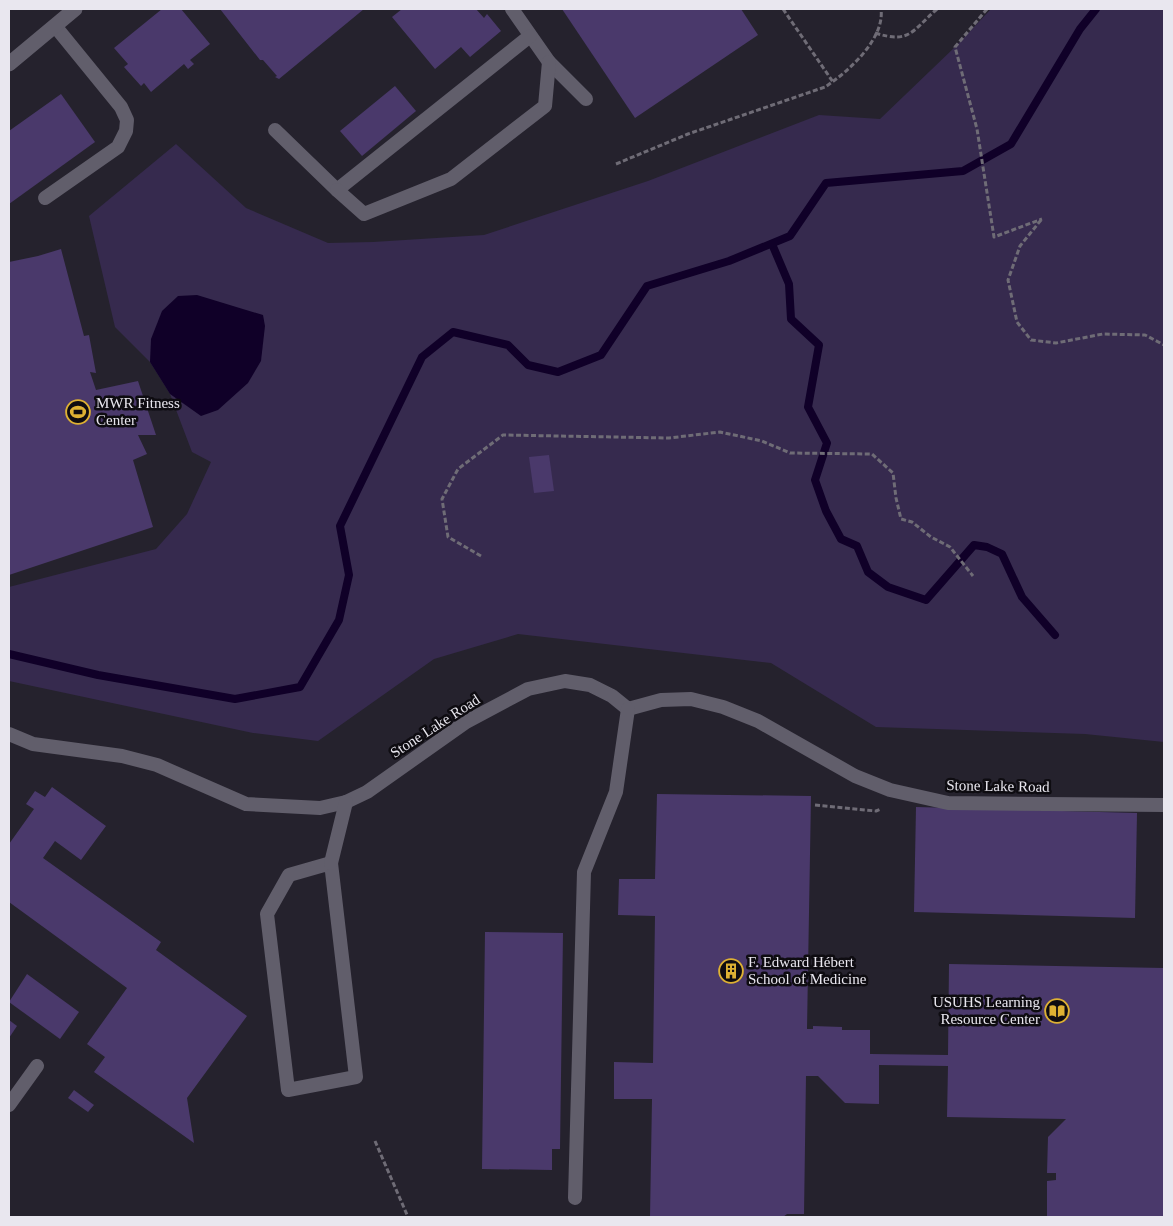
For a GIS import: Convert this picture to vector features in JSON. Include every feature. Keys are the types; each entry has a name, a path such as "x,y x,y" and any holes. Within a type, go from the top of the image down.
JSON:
{"street":[{"path":"12,56 55,26 75,9"}],"lane":[{"path":"512,9 548,62 586,99"},
{"path":"45,198 118,147 126,131 126,120 121,107 55,26"},
{"path":"337,190 530,36"},
{"path":"275,130 364,214 451,179 545,106 548,62"},
{"name":"Stone Lake Road","path":"9,734 33,744 122,756 157,765 246,804 320,808 346,802 367,792 466,722 528,689 565,681 590,685 612,696 628,709 661,700 691,699 723,707 758,721 856,776 901,792 948,803 1164,805"},
{"path":"575,1198 584,872 616,792 628,709"},
{"path":"331,863 289,875 266,914 288,1090 356,1077 331,863 346,802"},
{"path":"9,1104 37,1066"}],"path":[{"path":"783,9 833,82"},
{"path":"616,164 688,134 826,87 861,57 875,33 882,16 881,9"},
{"path":"875,33 893,39 905,38 937,9"},
{"path":"987,9 955,47 977,129 994,237 1042,219 1020,246 1008,280 1017,322 1032,340 1056,343 1103,334 1145,335 1164,345"},
{"path":"481,556 448,537 442,499 458,469 503,435 669,438 720,432 762,441 790,453 872,454 893,473 896,498 902,519 912,522 930,538 950,547 972,576"},
{"path":"815,805 876,811 888,806 901,792"},
{"path":"375,1142 408,1217"}],"shaded area":[{"path":"991,9 1164,9 1164,742 1085,734 876,727 771,663 518,634 434,659 318,741 253,733 9,681 9,587 156,549 187,514 211,462 192,452 170,394 150,362 115,327 89,216 176,144 246,208 328,243 484,235 648,181 819,115 880,119 955,47"},
{"path":"197,295 263,315 265,326 261,361 248,383 218,410 201,416 170,394 150,362 151,339 162,311 178,296"}],"building":[{"path":"162,9 181,9 210,44 190,60 194,64 188,69 184,64 151,92 144,83 141,86 124,67 128,64 114,48"},
{"path":"220,9 364,9 279,79 275,77 277,76 263,60 260,60"},
{"path":"402,9 476,9 484,18 487,14 501,31 470,57 461,47 435,69 392,17"},
{"path":"562,9 741,9 758,35 635,118"},
{"path":"395,86 416,111 362,156 340,131"},
{"path":"61,94 95,142 9,204 9,131"},
{"name":"MWR Fitness Center","path":"61,249 84,336 89,335 96,373 90,372 96,390 138,381 156,435 138,435 147,454 133,460 153,527 9,575 9,262"},
{"path":"549,455 554,491 534,493 529,457"},
{"path":"52,787 106,826 81,860 55,841 43,858 161,942 156,950 247,1016 187,1098 194,1143 94,1072 105,1057 87,1044 127,988 9,902 9,844 34,809 26,804 35,791 45,797"},
{"name":"F. Edward Hébert School of Medicine","path":"657,794 811,796 807,1029 813,1029 813,1026 842,1027 842,1030 870,1030 870,1054 948,1055 949,964 1164,968 1164,1217 1047,1217 1047,1181 1056,1180 1056,1173 1047,1173 1048,1137 1066,1119 947,1117 948,1066 879,1065 879,1104 845,1103 818,1076 806,1076 804,1214 787,1214 783,1217 650,1217 652,1099 614,1099 614,1062 653,1063 655,916 618,915 619,879 655,879"},
{"path":"916,807 1137,813 1135,918 914,912"},
{"path":"485,932 563,933 560,1149 552,1149 552,1170 482,1169"},
{"path":"27,974 79,1012 60,1039 9,1002"},
{"path":"9,1020 17,1026 9,1038"},
{"path":"74,1090 94,1105 88,1112 68,1098"}],"waterway":[{"path":"9,654 98,675 235,699 300,687 339,620 349,575 340,526 422,357 453,332 508,345 528,365 558,372 601,355 647,286 729,261 790,236 826,183 963,171 1011,144 1080,29 1096,9"},
{"path":"772,244 789,284 791,319 819,345 808,407 827,443 815,480 826,511 841,539 857,546 868,572 888,587 926,600 974,545 987,547 1002,554 1022,597 1055,635"}],"place":[{"name":"MWR Fitness Center","path":"78,412"},
{"name":"F. Edward Hébert School of Medicine","path":"731,971"},
{"name":"USUHS Learning Resource Center","path":"1057,1011"}]}
